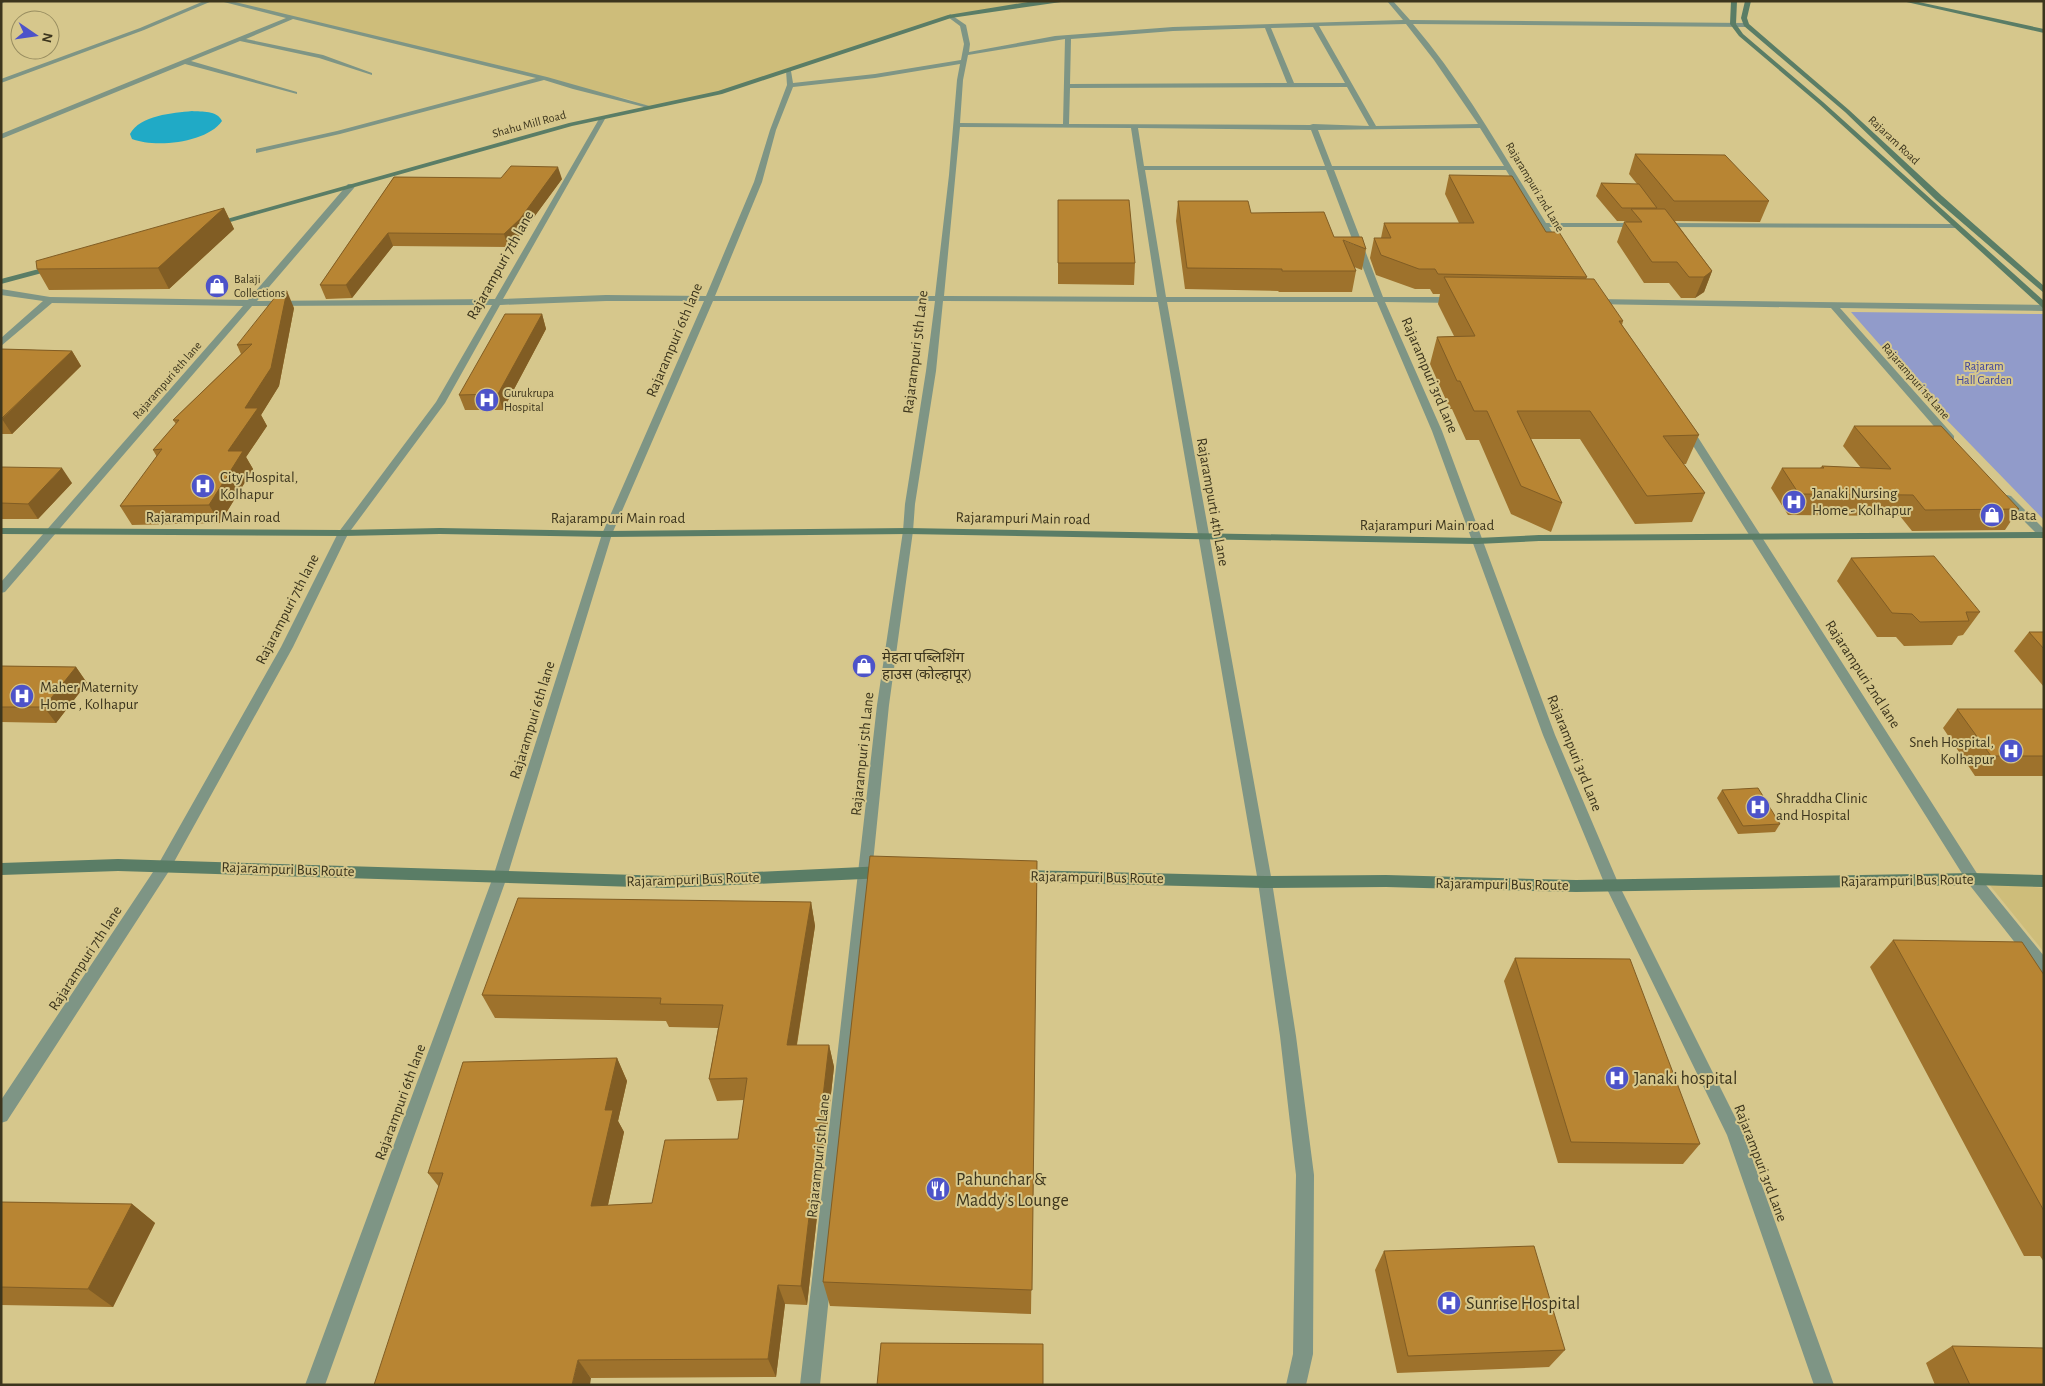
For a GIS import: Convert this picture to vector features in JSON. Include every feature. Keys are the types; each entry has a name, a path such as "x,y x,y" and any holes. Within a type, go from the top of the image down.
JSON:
{"main road":[{"name":"Shahu Mill Road","path":"208,225 571,124 720,93 950,16 1034,3 1065,1"},
{"path":"1734,1 1733,24 1741,35 1821,103 2044,307"},
{"path":"1746,25 1744,18 1748,1"},
{"path":"1905,1 2044,31"},
{"name":"Rajaram Road","path":"1746,25 1847,111 1939,198 2044,291"},
{"path":"1,282 58,266"},
{"name":"Rajarampuri Main road","path":"1,531 344,534 440,531 607,534 908,531 1477,541 1539,538 1757,538 1812,535 2044,535"},
{"name":"Rajarampuri Bus Route","path":"1,869 164,866 668,882 866,871 894,872"},
{"name":"Rajarampuri Bus Route","path":"1010,876 1265,882 1386,881 1576,886 1973,879 2044,882"}],"street":[{"path":"1,81 142,29 209,1"},
{"path":"223,1 546,78 575,88 650,107"},
{"name":"Rajarampuri 2nd Lane","path":"1390,1 1408,22 1482,126 1561,252"},
{"name":"Rajarampuri 5th Lane","path":"810,1385 883,706 908,531 910,504 931,372 953,175 960,80 967,44 963,25 950,16"},
{"path":"1,137 291,18"},
{"path":"790,85 874,76 1068,37 1173,29 1408,22 1746,25"},
{"path":"1315,25 1374,128"},
{"path":"1266,26 1290,84"},
{"path":"1066,126 1068,37"},
{"path":"240,39 321,56 370,74"},
{"path":"186,62 295,93"},
{"name":"Rajarampuri 6th lane","path":"315,1385 500,877 607,534 710,299 758,182 773,130 790,85 788,71"},
{"path":"259,151 338,133 546,78"},
{"path":"1067,86 1350,85"},
{"name":"Rajarampuri 7th lane","path":"1,1115 164,866 288,647 344,534 440,403 602,119"},
{"path":"957,125 1313,126 1374,128 1482,126"},
{"name":"Rajarampurti 4th Lane","path":"1134,126 1162,298 1265,882 1288,1036 1305,1175 1303,1354 1296,1385"},
{"name":"Rajarampuri 3rd Lane","path":"1313,126 1379,298 1437,431 1549,735 1612,885 1735,1133 1824,1385"},
{"path":"1141,168 1510,168"},
{"name":"Rajarampuri 8th lane","path":"1,589 351,186"},
{"path":"1543,225 1643,225"},
{"path":"1653,225 1955,226"},
{"path":"1,292 50,300 249,304 499,302 606,298 1379,298 1465,300"},
{"path":"1580,302 1595,298 1834,306 2044,307"},
{"path":"1595,298 1603,310"},
{"path":"1,343 50,300"},
{"name":"Rajarampuri 1st Lane","path":"1834,306 1956,445"},
{"path":"1684,423 1757,538"},
{"path":"1997,487 2044,535"},
{"name":"Rajarampuri 2nd lane","path":"1757,538 1973,879 2044,968"}],"shaded area":[{"path":"223,1 1065,1 955,15 708,95 650,107 628,99 575,88 545,78"},
{"path":"192,111 213,113 220,117 222,121 205,134 180,142 154,143 132,139 130,134 135,128 149,119 167,114"},
{"path":"1988,883 2044,888 2044,952"}],"green space":[{"name":"Rajaram Hall Garden","path":"1851,312 2044,314 2044,520 1939,412"}],"building":[{"path":"1635,154 1725,155 1769,201 1674,201"},
{"path":"511,166 558,167 520,219 504,234 388,233 346,285 320,285 394,177 501,178"},
{"path":"1449,175 1512,176 1546,232 1559,232 1587,277 1438,274 1435,269 1419,269 1381,255 1374,238 1391,238 1384,223 1474,223"},
{"path":"1601,183 1639,184 1657,208 1622,208"},
{"path":"1058,200 1129,200 1135,263 1058,263"},
{"path":"1178,201 1248,201 1251,213 1324,212 1334,237 1362,237 1366,249 1343,240 1356,271 1187,268"},
{"path":"224,208 158,268 37,269 36,261"},
{"path":"1631,209 1665,209 1712,271 1704,277 1689,277 1677,262 1652,262 1624,222 1642,222"},
{"path":"1444,277 1594,279 1623,321 1619,321 1699,435 1663,436 1705,493 1647,496 1590,411 1517,411 1562,503 1521,486 1487,411 1474,411 1460,381 1457,381 1437,337 1475,336"},
{"path":"280,291 287,291 271,368 245,408 258,408 228,451 243,451 209,505 120,506 162,449 153,450 179,420 173,420 252,344 237,345"},
{"path":"505,314 542,314 498,394 459,395"},
{"path":"1,349 72,351 1,419"},
{"path":"1854,426 1941,426 2019,509 1925,510 1913,495 1799,494 1782,468 1824,468 1822,466 1891,469"},
{"path":"1,467 62,468 28,504 1,503"},
{"path":"1934,556 1980,612 1966,612 1969,621 1920,622 1912,614 1892,613 1851,558"},
{"path":"2029,632 2044,632 2044,649"},
{"path":"1,666 76,667 44,707 1,707"},
{"path":"1957,709 2044,709 2044,756 1991,756"},
{"path":"1758,788 1780,824 1743,826 1722,790"},
{"name":"Pahunchar & Maddy's Lounge","path":"870,856 1037,861 1032,1290 823,1282"},
{"path":"518,898 811,902 787,1045 829,1045 801,1286 778,1285 768,1359 578,1360 572,1385 374,1385 443,1173 428,1173 463,1062 617,1058 605,1110 613,1110 591,1206 652,1203 665,1140 738,1139 747,1078 709,1079 723,1005 660,1004 661,998 482,995"},
{"path":"1893,940 2022,942 2044,975 2044,1211"},
{"path":"1515,958 1630,959 1700,1144 1571,1142"},
{"path":"1,1202 132,1204 88,1289 1,1287"},
{"path":"1534,1246 1565,1350 1408,1356 1384,1251"},
{"path":"881,1343 1043,1344 1043,1385 877,1385"},
{"path":"1952,1346 2044,1348 2044,1385 1970,1385"}],"place":[{"name":"Balaji Collections","path":"217,286"},
{"name":"Gurukrupa Hospital","path":"487,400"},
{"name":"City Hospital, Kolhapur","path":"203,486"},
{"name":"Janaki Nursing Home - Kolhapur","path":"1794,502"},
{"name":"Bata","path":"1992,515"},
{"name":"मेहता पब्लिशिंग हाउस (कोल्हापूर)","path":"864,666"},
{"name":"Maher Maternity Home , Kolhapur","path":"22,696"},
{"name":"Sneh Hospital, Kolhapur","path":"2011,751"},
{"name":"Shraddha Clinic and Hospital","path":"1758,807"},
{"name":"Janaki hospital","path":"1617,1078"},
{"name":"Pahunchar & Maddy's Lounge","path":"938,1189"},
{"name":"Sunrise Hospital","path":"1449,1303"}]}
